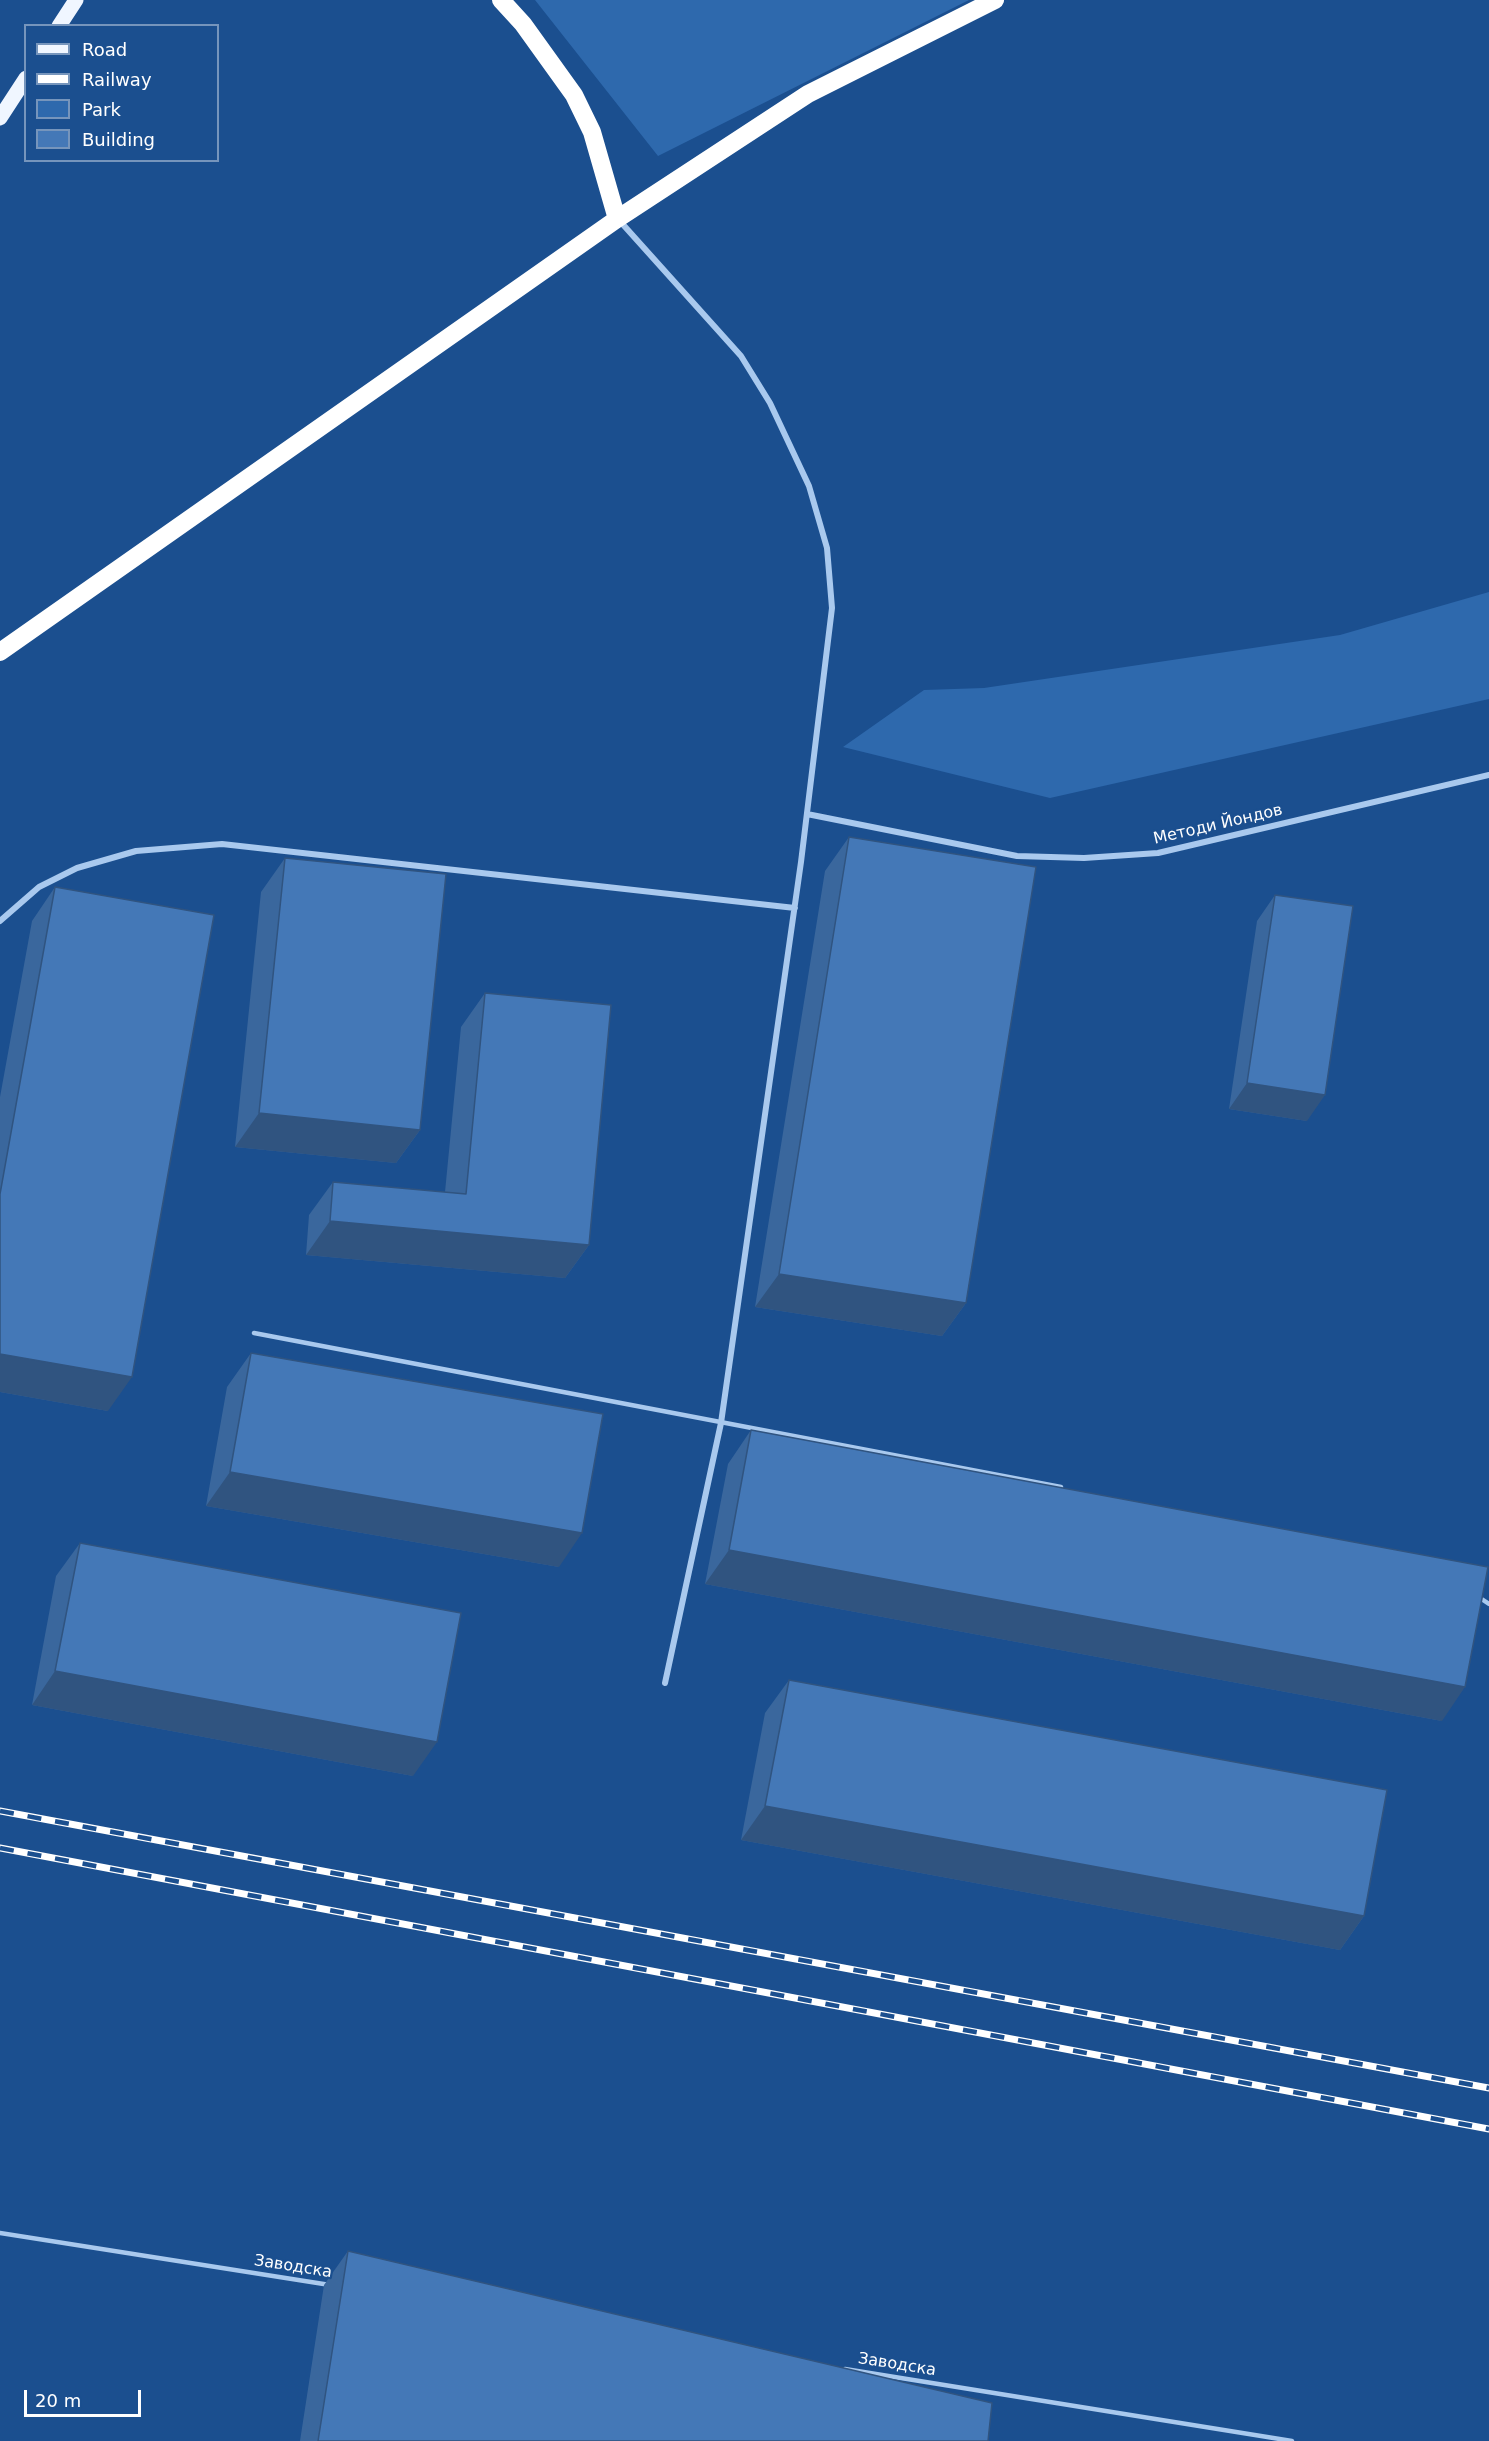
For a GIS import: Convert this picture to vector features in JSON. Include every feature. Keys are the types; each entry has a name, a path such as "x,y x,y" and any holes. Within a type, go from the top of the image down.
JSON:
{"highway":[{"path":"501,0 522,24 574,95 592,132 617,219"},
{"path":"0,652 617,219 808,94 995,0"}],"main road":[{"path":"60,24 76,0"},
{"path":"0,118 24,81"}],"street":[{"path":"617,219 741,356 770,403 809,486 827,548 832,608 795,908 721,1423 665,1683"},
{"name":"Методи Йондов","path":"807,814 1017,856 1084,858 1158,853 1489,775"},
{"path":"0,921 39,887 77,868 136,850 222,844 795,908"}],"lane":[{"path":"254,1333 1071,1489"},
{"path":"1475,1595 1489,1604"},
{"name":"Заводска","path":"0,2233 333,2286"},
{"name":"Заводска","path":"833,2367 1292,2441"}],"green space":[{"path":"535,0 969,0 658,156"},
{"path":"1489,592 1489,699 1050,798 843,747 924,690 984,688 1340,635"}],"building":[{"path":"849,837 1036,867 966,1303 779,1274"},
{"path":"285,858 446,874 420,1130 259,1113"},
{"path":"55,887 214,915 132,1377 0,1354 0,1194"},
{"path":"1275,895 1353,906 1325,1095 1247,1083"},
{"path":"485,993 611,1005 589,1245 330,1221 333,1182 466,1194"},
{"path":"251,1353 603,1414 582,1533 230,1472"},
{"path":"751,1430 1488,1567 1465,1687 729,1550"},
{"path":"80,1543 461,1613 437,1742 55,1671"},
{"path":"789,1680 1387,1790 1364,1916 765,1806"},
{"path":"348,2251 992,2403 988,2441 318,2441"}],"railway":[{"path":"0,1811 1489,2088"},
{"path":"0,1848 1489,2129"}]}
